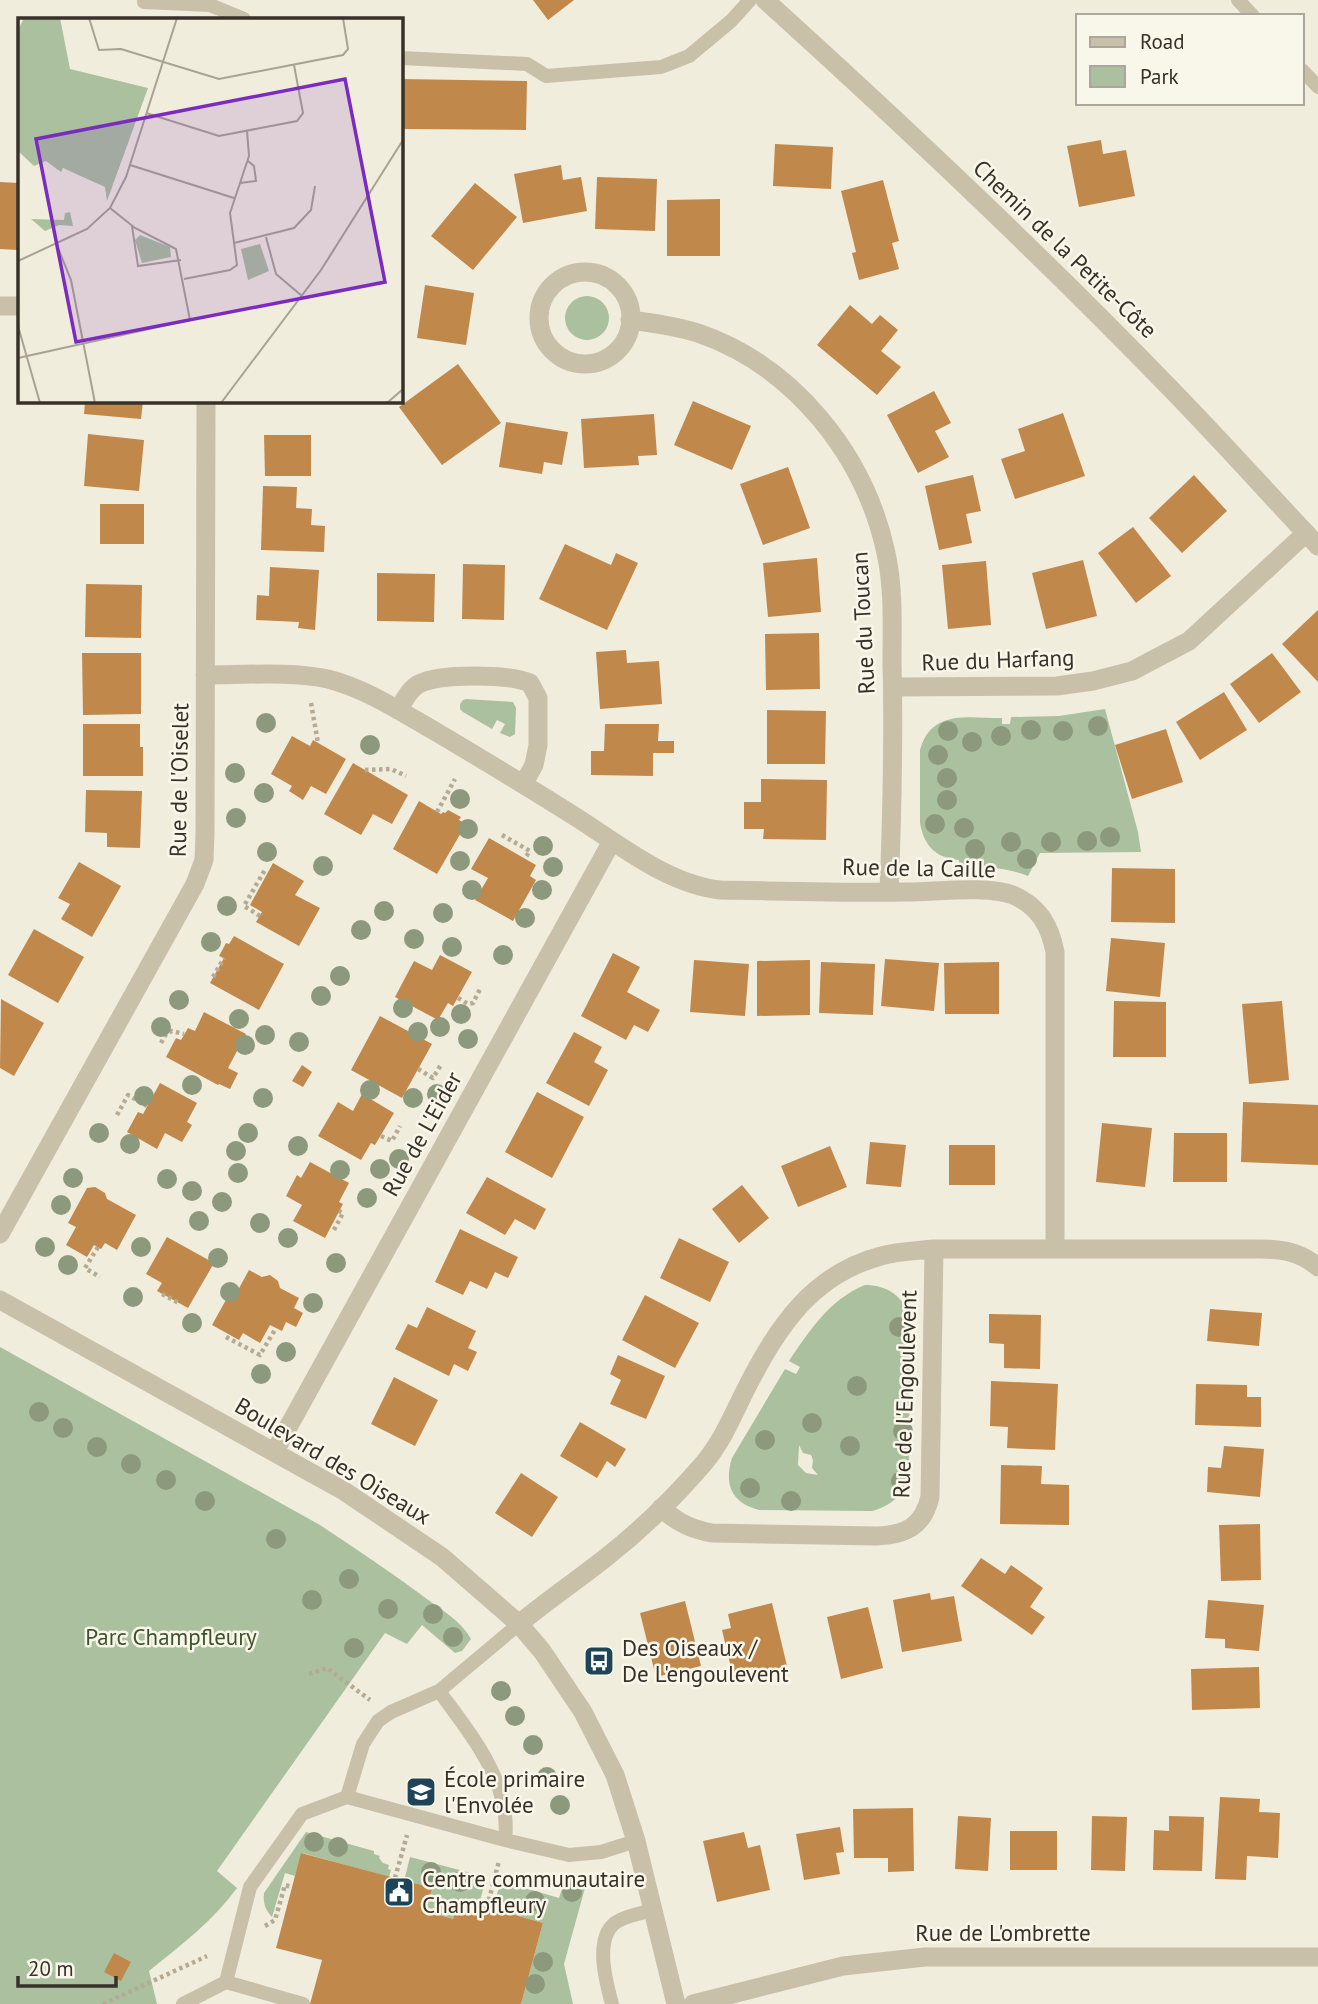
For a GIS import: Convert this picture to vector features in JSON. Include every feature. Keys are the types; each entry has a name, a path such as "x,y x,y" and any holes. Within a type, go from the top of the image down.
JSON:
{"street":[{"name":"Chemin de la Petite-Côte","path":"765,0 912,135 1053,271 1167,384 1312,539"},
{"path":"588,272 600,275 617,285 627,301 631,320 626,338 614,353 597,362 579,364 561,357 551,349 541,333 539,314 542,302 552,285 569,275 588,272"},
{"path":"0,306 18,306"},
{"name":"Rue du Toucan","path":"631,320 680,328 727,346 762,366 792,388 828,428 870,503 883,538 890,584 893,687 890,892"},
{"name":"Rue de l'Oiselet","path":"0,1234 200,871 205,843 206,402"},
{"name":"Rue du Harfang","path":"893,687 1057,686 1111,678 1132,671 1189,641 1272,566 1312,539"},
{"name":"Rue de la Caille","path":"205,675 318,677 348,687 398,710 524,783 612,841 682,880 709,889 1001,892 1012,894 1029,904 1038,911 1049,930 1055,952 1055,1249"},
{"path":"398,710 417,684 434,679 496,677 530,683 538,698 538,745 534,765 524,783"},
{"name":"Rue de L'Eider","path":"275,1451 612,841"},
{"path":"519,1624 603,1560 661,1508 715,1449 748,1385 792,1313 822,1284 860,1262 883,1255 934,1249 1281,1249 1298,1254 1318,1267"},
{"name":"Rue de l'Engoulevent","path":"661,1508 683,1525 712,1533 876,1536 893,1535 918,1523 927,1510 930,1497 934,1249"},
{"name":"Boulevard des Oiseaux","path":"0,1300 344,1491 455,1567 519,1624 569,1690 596,1734 623,1794 676,2004"},
{"name":"Rue de L'ombrette","path":"693,2004 843,1966 915,1958 1318,1957"}],"lane":[{"path":"402,58 527,64 546,76 661,67 688,56 731,22 750,0"},
{"path":"1238,0 1251,14"},
{"path":"144,2 210,5 242,18"},
{"path":"1304,72 1318,87"},
{"path":"347,1797 363,1744 377,1721 391,1712 439,1692 519,1624"},
{"path":"439,1692 476,1741 490,1766 506,1812 505,1840"},
{"path":"226,1982 250,1887 302,1814 347,1797 569,1855 601,1852 636,1841"},
{"path":"612,2004 602,1964 610,1929 620,1920 653,1910"},
{"path":"183,2004 226,1982 303,2004"}],"path":[{"path":"311,703 318,743"},
{"path":"365,770 391,769 406,776"},
{"path":"437,811 456,779"},
{"path":"502,835 530,851 525,858"},
{"path":"260,916 244,906 266,868"},
{"path":"214,977 224,958"},
{"path":"458,998 468,1004 473,1003 480,989"},
{"path":"161,1043 166,1034 172,1031 184,1034"},
{"path":"418,1069 433,1078 442,1063"},
{"path":"117,1115 128,1095 147,1106"},
{"path":"381,1136 392,1141 400,1126"},
{"path":"334,1230 343,1213 339,1211"},
{"path":"98,1247 85,1268 100,1277"},
{"path":"162,1294 179,1303"},
{"path":"226,1337 260,1355 275,1328"},
{"path":"309,1674 327,1668 348,1684"},
{"path":"395,1878 401,1855"},
{"path":"486,1907 494,1879"},
{"path":"275,1920 285,1885 292,1887"},
{"path":"103,2004 236,1943"}],"green space":[{"path":"587,296 596,297 603,302 608,309 608,327 603,334 596,339 587,340 578,339 571,334 566,327 565,318 566,309 571,302 578,297"},
{"path":"466,699 513,702 516,708 515,734 510,737 500,733 505,724 497,720 492,729 463,712 460,704"},
{"path":"1105,709 1141,852 1040,853 1028,876 1003,869 959,867 959,860 944,857 928,844 920,823 920,750 925,737 933,728 942,722 964,717 1002,718 1002,724 1010,724 1011,717 1059,716"},
{"path":"865,1285 887,1289 898,1297 910,1315 909,1473 904,1487 891,1502 872,1511 759,1510 749,1507 732,1491 729,1476 732,1458 785,1369 796,1374 800,1367 789,1361 804,1338 831,1307","holes":["799,1445 803,1453 811,1455 812,1468 818,1475 806,1473 798,1465"]},
{"name":"Parc Champfleury","path":"0,1347 320,1525 445,1612 471,1639 462,1651 455,1653 422,1625 407,1644 385,1633 217,1871 237,1888 207,1922 149,1971 157,2004 0,2004"},
{"path":"306,1832 374,1851 383,1863 389,1865 389,1877 302,1853 295,1876 285,1873 272,1917 265,1906 264,1893"},
{"path":"410,1857 486,1877 479,1905 458,1900 453,1919 426,1911 404,1881"},
{"path":"569,1873 588,1877 564,1964 573,2004 521,2004 543,1923 498,1910 498,1905 494,1904 501,1881 559,1898"}],"building":[{"path":"533,0 574,0 548,20"},
{"path":"402,79 527,81 526,130 402,129"},
{"path":"1101,140 1103,154 1126,150 1135,196 1079,207 1067,146"},
{"path":"775,144 833,147 831,189 773,186"},
{"path":"561,165 563,180 581,177 587,211 523,223 514,174"},
{"path":"597,177 657,179 655,231 595,229"},
{"path":"883,180 899,241 892,243 899,269 859,280 852,253 856,252 841,191"},
{"path":"0,182 18,183 18,250 0,249"},
{"path":"475,183 517,217 473,270 431,236"},
{"path":"720,199 720,256 667,256 667,200"},
{"path":"425,285 474,293 466,345 417,338"},
{"path":"850,305 872,324 880,315 898,330 881,351 901,367 877,395 817,345"},
{"path":"458,364 501,423 442,465 399,407"},
{"path":"934,391 951,423 935,431 949,457 918,473 887,415"},
{"path":"693,401 751,426 732,470 674,445"},
{"path":"85,402 143,402 141,419 84,414"},
{"path":"1063,413 1085,476 1015,499 1001,459 1025,451 1018,429"},
{"path":"654,414 657,455 638,456 639,465 584,468 581,419"},
{"path":"506,422 568,432 562,465 544,462 542,474 499,467"},
{"path":"88,434 144,440 139,491 84,486"},
{"path":"264,435 311,435 311,476 265,476"},
{"path":"788,467 810,528 763,545 740,484"},
{"path":"973,475 981,511 966,514 972,543 939,550 925,486"},
{"path":"1194,475 1227,511 1182,553 1149,518"},
{"path":"263,486 297,487 296,508 312,509 311,525 325,526 324,552 261,550"},
{"path":"100,504 144,504 144,544 100,544"},
{"path":"1133,527 1171,576 1136,603 1098,553"},
{"path":"565,544 611,565 616,553 638,563 607,630 539,599"},
{"path":"817,558 821,612 768,617 763,563"},
{"path":"1083,560 1097,616 1046,629 1032,573"},
{"path":"986,561 991,625 948,629 942,565"},
{"path":"463,564 505,565 504,620 462,619"},
{"path":"270,567 319,570 315,630 298,628 299,622 256,620 257,595 269,596"},
{"path":"377,573 435,574 434,622 377,621"},
{"path":"86,584 142,585 141,638 85,637"},
{"path":"1318,610 1318,682 1282,644"},
{"path":"819,633 820,689 766,690 765,634"},
{"path":"626,650 627,663 659,661 662,704 600,709 596,652"},
{"path":"82,653 141,653 141,714 83,715"},
{"path":"1272,653 1301,692 1259,723 1230,684"},
{"path":"1224,692 1247,730 1200,760 1176,722"},
{"path":"767,710 826,711 825,764 767,764"},
{"path":"83,724 140,724 143,776 83,776"},
{"path":"605,724 659,724 658,741 674,741 674,753 653,753 653,776 591,775 591,751 604,751"},
{"path":"1166,729 1183,782 1132,799 1115,745"},
{"path":"292,736 310,746 313,740 346,759 326,794 311,786 303,800 289,791 292,786 271,774"},
{"path":"353,763 408,795 392,824 373,814 361,835 324,814"},
{"path":"761,779 827,780 826,840 763,839 764,829 744,829 744,802 761,802"},
{"path":"86,790 142,791 140,848 107,847 107,833 85,832"},
{"path":"419,801 441,814 448,810 461,817 459,820 466,824 437,874 393,849"},
{"path":"489,838 536,865 530,876 536,880 513,921 475,900 488,878 471,869"},
{"path":"79,862 121,886 92,937 61,919 70,904 58,898"},
{"path":"273,863 304,881 295,895 320,908 299,946 256,922 262,912 250,905"},
{"path":"1112,868 1175,869 1175,923 1111,922"},
{"path":"34,929 84,957 58,1003 8,975"},
{"path":"234,936 284,964 259,1010 210,983 224,958 219,956 226,943 229,944"},
{"path":"1111,938 1165,943 1160,997 1106,991"},
{"path":"613,953 640,967 627,992 660,1010 648,1032 634,1025 626,1040 581,1016"},
{"path":"440,955 472,972 453,1006 448,1003 438,1020 395,997 414,961 432,970"},
{"path":"885,959 939,963 934,1011 881,1006"},
{"path":"694,960 749,964 745,1016 690,1012"},
{"path":"810,960 810,1015 757,1016 757,961"},
{"path":"821,962 875,964 873,1015 819,1013"},
{"path":"999,962 999,1014 945,1014 944,963"},
{"path":"1,999 44,1023 14,1076 0,1068"},
{"path":"1114,1001 1166,1002 1166,1057 1113,1057"},
{"path":"1282,1001 1289,1080 1249,1084 1242,1004"},
{"path":"204,1012 246,1034 228,1068 238,1073 230,1089 166,1057 176,1038 181,1040 188,1028 195,1031"},
{"path":"380,1016 432,1044 402,1098 351,1070"},
{"path":"574,1032 602,1047 594,1062 608,1070 589,1106 546,1083"},
{"path":"302,1065 312,1072 303,1087 292,1081"},
{"path":"160,1083 197,1103 187,1122 192,1125 182,1142 165,1133 157,1149 127,1132 138,1112 143,1114"},
{"path":"537,1092 584,1117 552,1178 505,1152"},
{"path":"362,1094 394,1113 375,1145 371,1143 361,1160 318,1136 338,1102 353,1111"},
{"path":"1243,1102 1318,1105 1318,1165 1241,1162"},
{"path":"1102,1123 1152,1128 1145,1187 1096,1182"},
{"path":"1174,1133 1227,1133 1227,1182 1173,1182"},
{"path":"870,1142 906,1145 901,1187 866,1184"},
{"path":"949,1145 995,1145 995,1185 949,1185"},
{"path":"830,1146 847,1187 798,1207 781,1166"},
{"path":"310,1162 349,1183 339,1202 343,1204 325,1238 293,1221 302,1205 286,1196 297,1175 301,1178"},
{"path":"487,1177 546,1209 535,1230 515,1219 505,1235 466,1213"},
{"path":"742,1185 769,1218 739,1243 712,1209"},
{"path":"95,1187 105,1193 107,1199 136,1215 117,1250 105,1243 101,1249 94,1245 87,1257 66,1245 76,1227 68,1223 87,1188"},
{"path":"460,1229 518,1257 508,1278 495,1272 487,1289 470,1281 463,1295 435,1282"},
{"path":"167,1237 214,1263 188,1308 157,1291 162,1283 146,1274"},
{"path":"679,1238 729,1262 710,1302 660,1278"},
{"path":"249,1270 262,1277 270,1275 278,1281 280,1288 299,1298 294,1308 303,1313 296,1327 286,1322 282,1331 270,1325 260,1343 243,1333 239,1340 212,1325 227,1298 232,1301"},
{"path":"645,1295 699,1323 675,1368 622,1340"},
{"path":"427,1307 476,1331 468,1348 477,1352 468,1371 454,1364 449,1376 395,1349 408,1324 417,1328"},
{"path":"1210,1309 1262,1313 1259,1346 1207,1341"},
{"path":"989,1314 1041,1315 1040,1369 1004,1368 1004,1344 989,1343"},
{"path":"618,1355 665,1376 646,1419 610,1404 621,1380 610,1374"},
{"path":"394,1377 438,1400 415,1446 371,1424"},
{"path":"991,1381 1058,1384 1055,1450 1007,1448 1008,1427 990,1426"},
{"path":"1196,1384 1247,1385 1247,1397 1261,1397 1261,1427 1195,1425"},
{"path":"580,1422 626,1449 615,1467 607,1461 597,1478 560,1456"},
{"path":"1224,1446 1264,1449 1260,1497 1207,1492 1208,1467 1221,1468"},
{"path":"1001,1465 1042,1466 1041,1484 1069,1485 1069,1525 1000,1524"},
{"path":"521,1473 558,1497 532,1537 495,1513"},
{"path":"1260,1524 1261,1580 1221,1581 1219,1525"},
{"path":"981,1558 1005,1574 1011,1565 1043,1588 1030,1607 1045,1617 1032,1635 961,1586"},
{"path":"930,1593 931,1600 954,1596 962,1641 902,1652 893,1600"},
{"path":"1208,1600 1264,1605 1259,1651 1225,1648 1225,1639 1205,1638"},
{"path":"685,1601 701,1666 656,1677 640,1613"},
{"path":"772,1603 787,1666 755,1674 753,1667 732,1672 722,1630 731,1628 728,1614"},
{"path":"868,1607 883,1668 841,1679 827,1617"},
{"path":"1259,1667 1260,1708 1192,1710 1191,1669"},
{"path":"1220,1797 1260,1799 1259,1812 1280,1813 1278,1858 1247,1856 1246,1880 1215,1879"},
{"path":"913,1808 914,1871 888,1872 888,1858 854,1858 853,1809"},
{"path":"958,1816 991,1818 988,1871 955,1869"},
{"path":"1092,1816 1127,1817 1125,1871 1091,1870"},
{"path":"1169,1816 1204,1817 1202,1871 1153,1870 1154,1830 1169,1831"},
{"path":"840,1827 844,1852 836,1853 840,1874 804,1880 796,1834"},
{"path":"1010,1831 1057,1831 1057,1870 1010,1870"},
{"path":"744,1832 748,1848 760,1845 770,1890 717,1902 703,1841"},
{"path":"301,1853 432,1888 426,1911 453,1919 458,1899 543,1923 521,2004 310,2004 322,1960 276,1948"},
{"path":"114,1953 131,1962 121,1981 104,1972"}],"place":[{"name":"Des Oiseaux / De L'engoulevent","path":"599,1661"},
{"name":"École primaire l'Envolée","path":"421,1792"},
{"name":"Centre communautaire Champfleury","path":"399,1892"}]}
